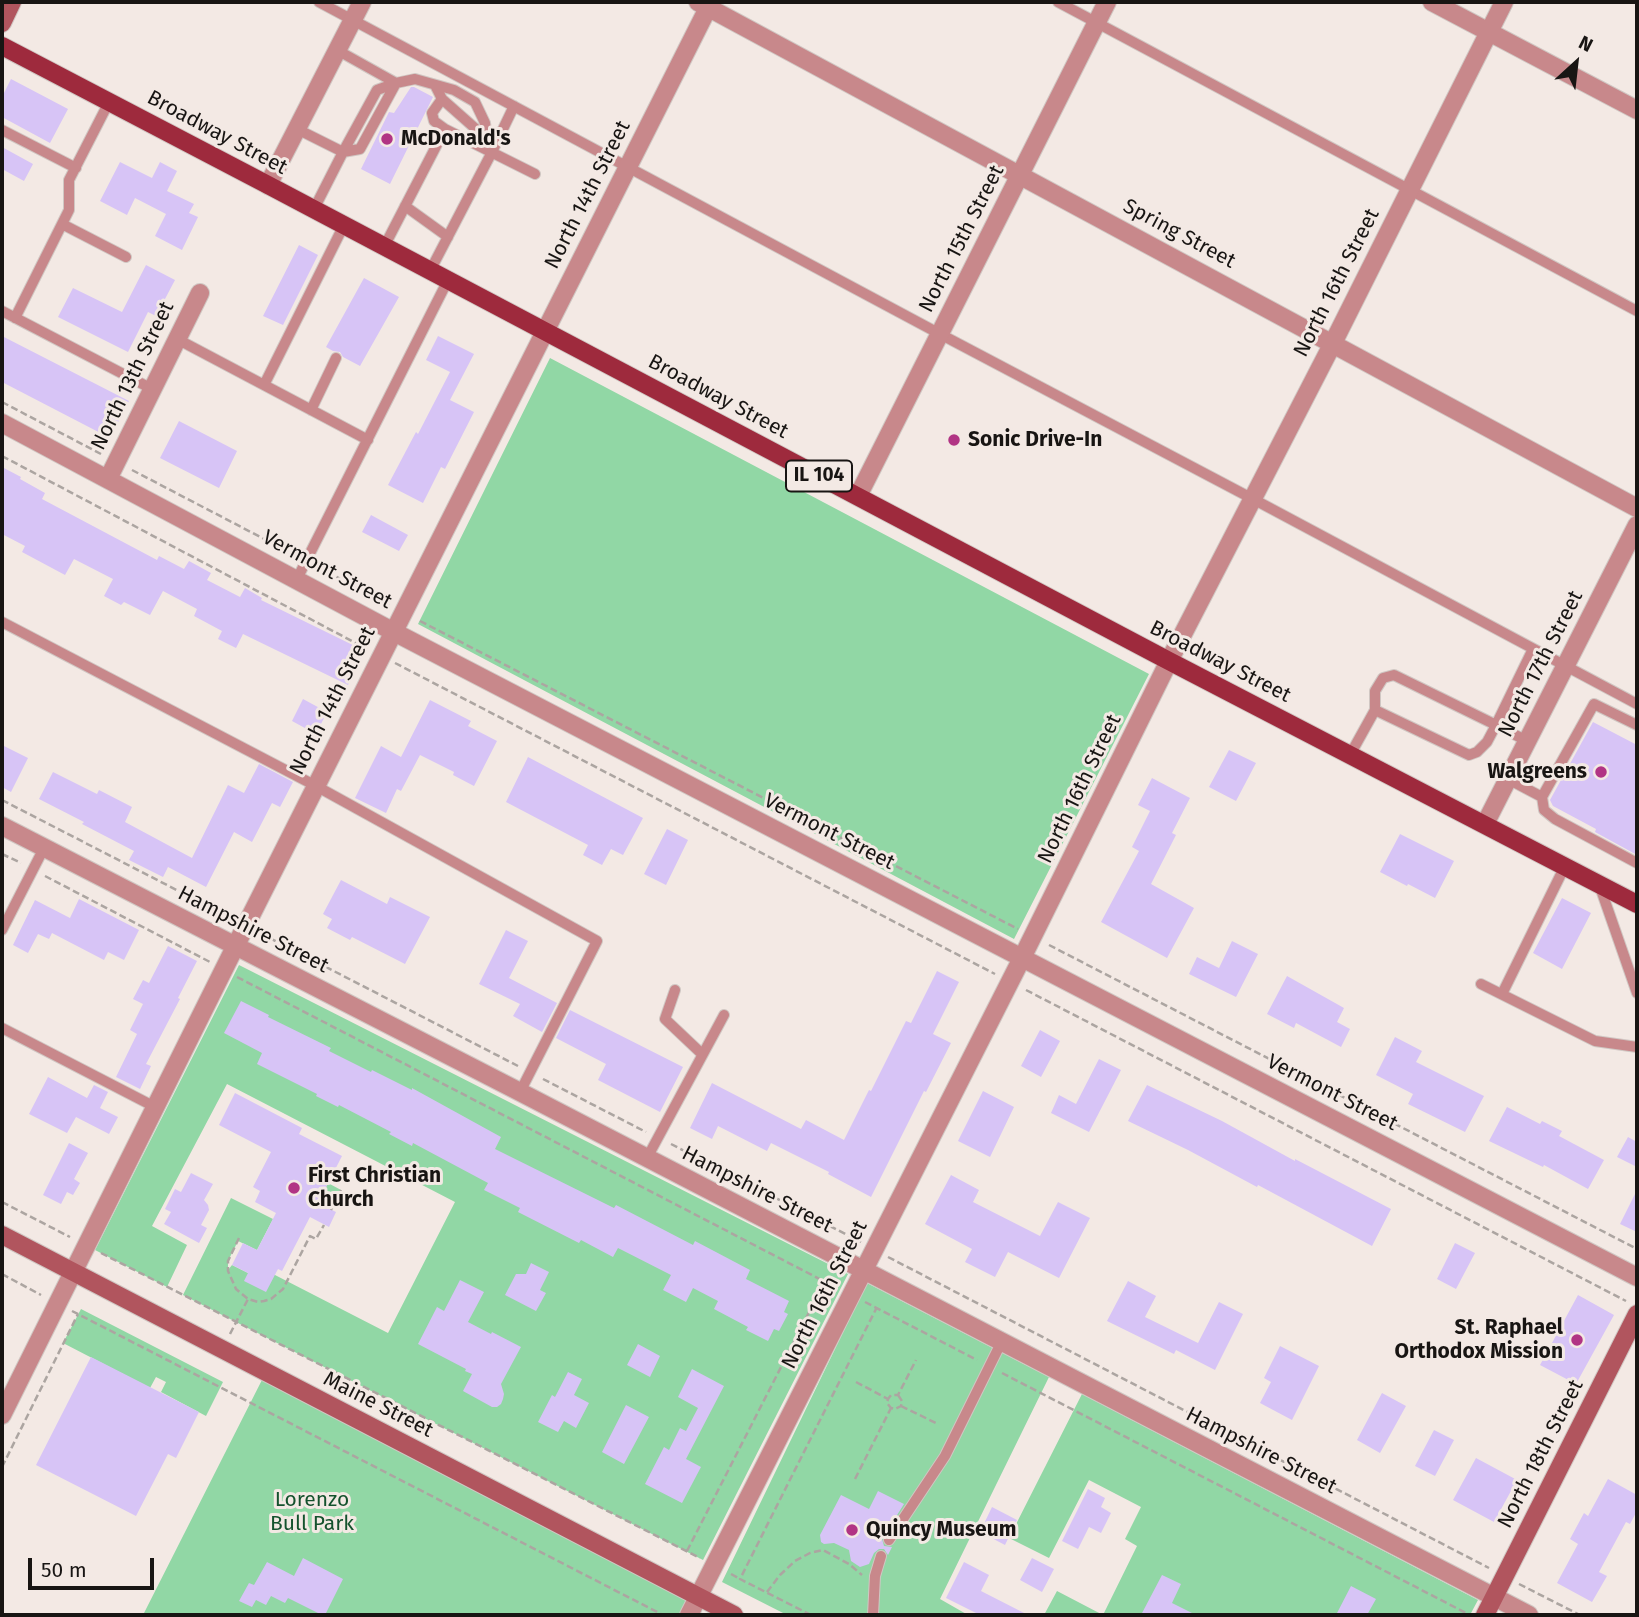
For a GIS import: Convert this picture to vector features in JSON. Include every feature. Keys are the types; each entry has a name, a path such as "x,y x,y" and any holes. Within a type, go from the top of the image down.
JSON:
{"main road":[{"name":"Broadway Street","path":"2,46 1169,661 1637,904"}],"street":[{"path":"2,23 12,2"},
{"path":"268,185 362,2"},
{"name":"North 15th Street","path":"858,496 1107,2"},
{"path":"1432,2 1637,110"},
{"name":"North 16th Street","path":"688,1615 1023,958 1169,661 1504,2"},
{"name":"North 14th Street","path":"2,1415 706,4"},
{"name":"Spring Street","path":"706,4 1637,508"},
{"name":"North 13th Street","path":"108,479 200,293"},
{"name":"Vermont Street","path":"2,423 394,632 1637,1277"},
{"name":"North 17th Street","path":"1485,824 1637,525"},
{"name":"Hampshire Street","path":"2,826 1529,1615"},
{"name":"Maine Street","path":"2,1235 734,1615"},
{"name":"North 18th Street","path":"1485,1615 1633,1308"}],"lane":[{"path":"319,2 1637,704"},
{"path":"1058,2 1637,311"},
{"path":"337,50 396,83"},
{"path":"314,209 377,90 396,83 415,79 454,90 475,102 485,123 489,150"},
{"path":"435,85 442,99 487,136"},
{"path":"442,99 432,113 434,121 535,174"},
{"path":"15,318 69,210 69,180 109,102"},
{"path":"430,271 489,150 514,106"},
{"path":"297,129 343,152"},
{"path":"384,247 445,129"},
{"path":"2,130 76,168"},
{"path":"405,206 448,237"},
{"path":"62,224 126,257"},
{"path":"264,385 344,225"},
{"path":"297,579 448,280"},
{"path":"2,312 152,389"},
{"path":"177,339 368,440"},
{"path":"312,410 336,358"},
{"path":"2,622 316,786 597,941 520,1092"},
{"path":"1376,710 1469,755 1477,752 1487,742 1533,649"},
{"path":"1350,755 1376,710 1375,691 1383,678 1394,675 1527,741"},
{"path":"1603,687 1542,797 1544,810 1555,819 1637,863"},
{"path":"1594,704 1637,725"},
{"path":"1508,779 1542,797"},
{"path":"2,930 44,848"},
{"path":"1502,994 1565,866"},
{"path":"1598,884 1637,993"},
{"path":"1481,984 1595,1041 1637,1047"},
{"path":"675,990 664,1019 702,1054"},
{"path":"647,1158 724,1015"},
{"path":"2,1028 155,1107"},
{"path":"889,1540 945,1455 1001,1343"},
{"path":"873,1615 875,1576 881,1556"}],"path":[{"path":"2,402 1637,1250"},
{"path":"2,456 1633,1308"},
{"path":"2,800 1580,1615"},
{"path":"2,854 1470,1615"},
{"path":"331,1210 341,1190"},
{"path":"2,1202 811,1615"},
{"path":"239,1238 228,1261 228,1271 236,1289 248,1299 258,1302 271,1298 283,1289 310,1236 316,1239 324,1224"},
{"path":"2,1274 663,1615"},
{"path":"687,1551 825,1281"},
{"path":"222,1350 248,1299"},
{"path":"740,1579 877,1308"},
{"path":"2,1467 78,1314"},
{"path":"898,1395 916,1360"},
{"path":"856,1382 888,1399"},
{"path":"888,1399 898,1395"},
{"path":"898,1395 902,1401 901,1406"},
{"path":"888,1399 891,1408"},
{"path":"891,1408 901,1406"},
{"path":"901,1406 937,1424"},
{"path":"855,1479 891,1408"},
{"path":"767,1592 795,1562 810,1553 823,1550 855,1568 867,1580 874,1593"}],"green space":[{"path":"550,358 1149,674 1014,939 418,624"},
{"path":"239,965 848,1274 703,1560 183,1295 231,1198 273,1219 257,1250 238,1241 228,1261 228,1270 232,1265 248,1273 275,1275 388,1333 455,1202 227,1084 152,1226 187,1245 167,1287 95,1250"},
{"path":"328,1183 341,1190 331,1210 318,1203"},
{"path":"867,1283 1049,1377 940,1599 968,1615 787,1615 722,1582"},
{"path":"81,1309 223,1382 206,1416 161,1392 166,1382 156,1377 150,1388 63,1343"},
{"name":"Lorenzo Bull Park","path":"266,1372 699,1595 689,1615 143,1615"},
{"path":"1082,1394 1478,1600 1470,1615 1103,1615 1137,1546 1125,1539 1141,1507 1089,1480 1049,1558 1009,1538"},
{"path":"1057,1591 1103,1615 1044,1615"}],"building":[{"path":"11,79 68,109 50,143 2,117 2,97"},
{"path":"411,87 433,97 390,184 361,169 389,112 394,113"},
{"path":"2,147 33,164 24,181 2,169"},
{"path":"120,162 152,178 160,162 177,171 167,191 194,204 189,213 198,217 182,250 155,236 166,214 135,198 127,215 100,201"},
{"path":"299,245 318,255 283,325 263,316"},
{"path":"146,265 175,280 156,316 148,312 128,352 58,317 73,288 122,312"},
{"path":"364,278 399,297 360,366 343,357 340,352 326,347"},
{"path":"2,336 129,401 110,438 2,382"},
{"path":"438,336 474,354 450,400 474,412 445,469 441,467 423,503 388,485 450,372 426,360"},
{"path":"179,421 237,451 219,488 160,458"},
{"path":"2,467 45,493 42,499 157,560 159,556 184,569 189,561 211,573 207,580 240,597 245,588 262,598 261,600 365,651 348,685 243,634 236,648 218,639 222,631 194,616 197,609 163,591 150,615 104,596 113,579 74,559 65,575 22,552 25,546 2,534"},
{"path":"371,515 408,535 399,551 362,532"},
{"path":"303,699 327,712 316,734 292,721"},
{"path":"430,700 471,721 468,726 497,741 474,786 453,775 454,772 420,755 401,791 397,789 386,813 355,798 381,746 401,757"},
{"name":"Walgreens","path":"1593,722 1637,745 1637,855 1553,806 1550,800"},
{"path":"2,745 28,758 11,792 2,787"},
{"path":"1229,750 1256,763 1236,801 1209,787"},
{"path":"528,757 643,818 623,855 611,849 602,865 583,855 588,845 506,802"},
{"path":"259,764 293,782 280,807 272,803 252,842 234,832 206,887 168,867 163,877 129,860 134,851 39,799 53,772 97,794 99,790 132,807 125,822 192,858 228,785 244,793"},
{"path":"1152,778 1190,798 1172,833 1176,835 1151,884 1194,908 1167,958 1101,922 1139,851 1132,847 1150,811 1138,805"},
{"path":"667,829 688,840 666,885 644,874"},
{"path":"1400,834 1454,861 1435,898 1380,872"},
{"path":"341,880 387,904 390,897 430,917 405,964 352,937 350,940 327,928 332,919 323,914"},
{"path":"1562,898 1591,913 1562,969 1533,953"},
{"path":"79,899 139,930 124,960 108,952 104,960 52,933 49,939 38,934 28,953 13,945 35,900 70,918"},
{"path":"506,930 528,941 509,978 557,1003 542,1032 513,1016 520,1004 479,984"},
{"path":"1232,941 1258,954 1236,997 1189,974 1197,957 1219,968"},
{"path":"168,946 197,961 146,1064 151,1066 140,1089 116,1077 137,1034 130,1030 143,1004 133,999 143,980 149,983"},
{"path":"937,971 959,982 933,1034 951,1043 871,1197 771,1143 767,1151 718,1126 712,1139 690,1128 712,1083 801,1129 806,1120 844,1140 906,1021 911,1023"},
{"path":"1287,976 1344,1008 1337,1022 1350,1029 1341,1047 1296,1023 1294,1028 1267,1014"},
{"path":"241,1001 331,1048 329,1051 412,1088 501,1137 495,1149 614,1208 616,1205 693,1245 695,1241 750,1270 746,1279 789,1301 784,1312 788,1314 779,1331 774,1329 768,1341 746,1330 748,1327 714,1309 718,1301 693,1288 686,1302 663,1290 671,1275 618,1248 613,1257 581,1240 579,1243 518,1212 520,1208 484,1190 488,1183 257,1064 262,1053 224,1033"},
{"path":"570,1010 683,1067 660,1112 598,1080 606,1064 556,1038"},
{"path":"1040,1030 1060,1041 1041,1077 1021,1066"},
{"path":"1395,1037 1422,1051 1416,1062 1484,1096 1465,1132 1408,1104 1413,1094 1376,1075"},
{"path":"1099,1059 1121,1070 1089,1132 1051,1113 1059,1095 1076,1104"},
{"path":"48,1077 87,1098 94,1085 108,1092 100,1108 118,1117 109,1134 76,1117 67,1133 29,1114"},
{"path":"1147,1085 1391,1209 1372,1246 1258,1185 1257,1187 1128,1121"},
{"path":"983,1091 1014,1107 990,1157 958,1141"},
{"path":"235,1093 302,1128 299,1134 342,1156 318,1203 336,1212 329,1227 310,1217 282,1271 278,1269 266,1292 244,1281 248,1273 232,1265 243,1243 257,1250 276,1213 255,1202 260,1191 253,1187 271,1152 219,1125"},
{"path":"1507,1107 1540,1124 1542,1121 1562,1131 1559,1136 1604,1160 1588,1189 1544,1165 1543,1167 1489,1141"},
{"path":"1628,1137 1637,1142 1637,1167 1617,1157"},
{"path":"69,1143 88,1153 74,1179 80,1183 73,1195 67,1192 61,1204 43,1195"},
{"path":"191,1173 213,1184 204,1200 209,1210 201,1225 207,1228 199,1243 164,1224 171,1212 165,1209 175,1189 181,1192"},
{"path":"951,1175 979,1190 973,1202 1040,1236 1058,1202 1090,1218 1059,1278 1008,1252 995,1277 965,1262 972,1249 925,1224"},
{"path":"1637,1190 1637,1232 1620,1224"},
{"path":"1455,1243 1475,1253 1456,1289 1437,1279"},
{"path":"531,1263 549,1272 540,1290 546,1293 536,1311 505,1295 516,1274 526,1274"},
{"path":"460,1280 484,1292 468,1322 521,1347 501,1384 504,1394 497,1407 492,1407 463,1391 472,1374 465,1371 466,1369 418,1344 437,1307 444,1311"},
{"path":"1128,1281 1156,1296 1145,1317 1198,1343 1219,1302 1243,1314 1215,1370 1176,1350 1174,1354 1107,1321"},
{"name":"St. Raphael Orthodox Mission","path":"1578,1295 1614,1315 1576,1384 1540,1365"},
{"path":"638,1344 660,1356 650,1377 627,1365"},
{"path":"1280,1346 1319,1366 1292,1420 1260,1403 1271,1382 1264,1378"},
{"path":"91,1357 199,1412 176,1458 168,1454 136,1516 36,1465"},
{"path":"692,1369 724,1386 686,1459 701,1467 682,1503 645,1484 664,1447 669,1450 680,1428 686,1431 698,1408 678,1397"},
{"path":"568,1372 582,1379 574,1395 589,1403 576,1428 564,1421 558,1432 538,1422"},
{"path":"1382,1393 1406,1406 1380,1453 1357,1440"},
{"path":"626,1405 649,1417 624,1464 602,1452"},
{"path":"1434,1430 1454,1440 1435,1476 1415,1466"},
{"path":"1476,1458 1517,1480 1494,1522 1453,1500"},
{"path":"1608,1479 1637,1495 1637,1511 1630,1524 1626,1522 1599,1572 1607,1576 1592,1602 1557,1583 1578,1544 1570,1539 1584,1513 1588,1516"},
{"path":"1088,1489 1105,1498 1101,1507 1111,1513 1101,1533 1089,1527 1078,1549 1062,1541"},
{"name":"Quincy Museum","path":"878,1491 904,1504 882,1539 884,1546 892,1547 888,1555 884,1549 879,1549 869,1564 860,1567 851,1561 849,1550 834,1543 824,1544 820,1535 841,1495 869,1509"},
{"path":"992,1507 1017,1520 1005,1545 980,1532"},
{"path":"303,1558 343,1579 325,1615 288,1598 285,1603 271,1596 266,1605 256,1600 252,1607 239,1601 249,1583 254,1585 267,1562 294,1576"},
{"path":"1032,1558 1054,1569 1042,1592 1020,1580"},
{"path":"964,1562 989,1575 981,1591 1028,1615 980,1615 946,1598"},
{"path":"1162,1575 1181,1584 1172,1603 1196,1615 1141,1615"},
{"path":"1351,1586 1376,1599 1367,1615 1336,1615"}],"place":[{"name":"McDonald's","path":"387,139"},
{"name":"Sonic Drive-In","path":"954,440"},
{"name":"Walgreens","path":"1601,772"},
{"name":"First Christian Church","path":"294,1188"},
{"name":"St. Raphael Orthodox Mission","path":"1577,1340"},
{"name":"Quincy Museum","path":"852,1530"}]}
